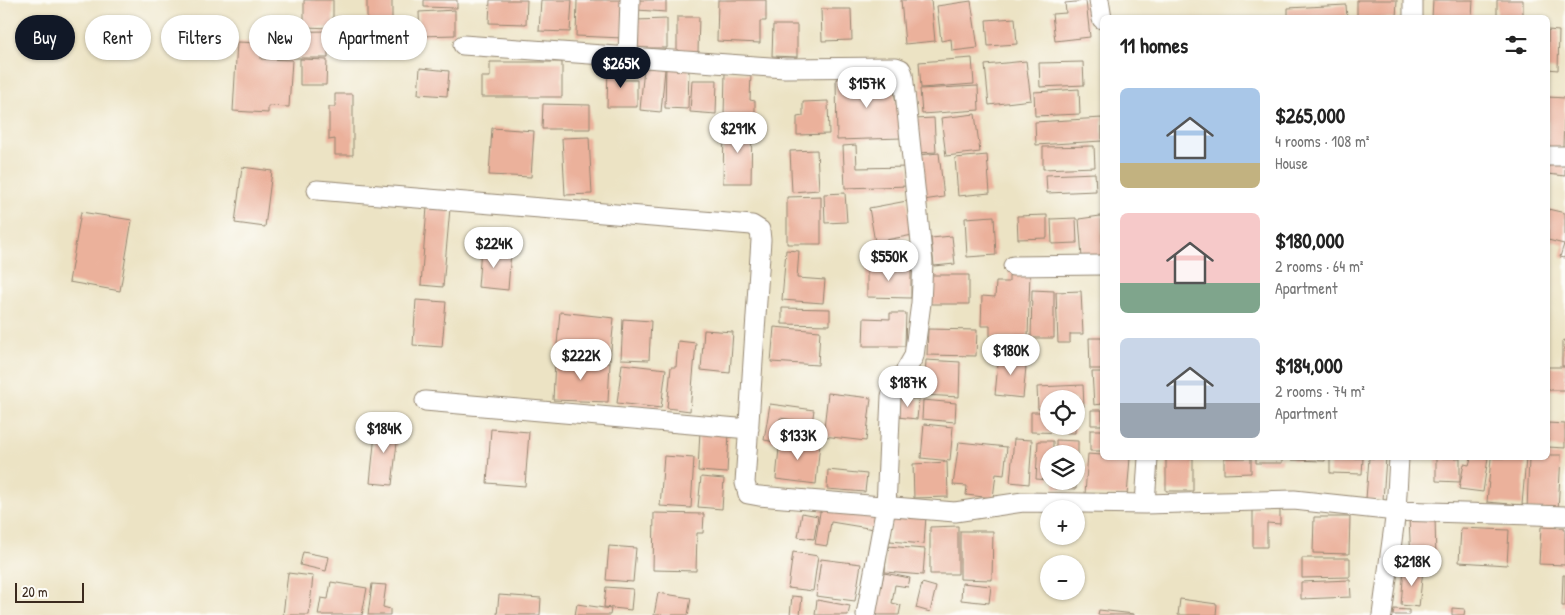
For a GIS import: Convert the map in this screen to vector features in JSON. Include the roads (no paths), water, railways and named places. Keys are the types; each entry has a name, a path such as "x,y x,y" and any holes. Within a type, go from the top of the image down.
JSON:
{"street":[{"path":"628,56 630,0"},
{"path":"1099,0 1101,15"},
{"path":"1413,0 1413,15"},
{"path":"464,45 785,68 896,67 901,69 904,74 922,262 921,303 914,356 891,396 886,507 866,615"},
{"path":"1550,156 1565,156"},
{"path":"317,190 752,226 760,230 761,240 745,483 748,494 955,512 1023,502 1145,504 1294,500 1396,510 1565,516"},
{"path":"1013,266 1100,265"},
{"path":"425,401 748,429"},
{"path":"1145,504 1148,460"},
{"path":"1382,615 1396,510 1399,460"}]}
